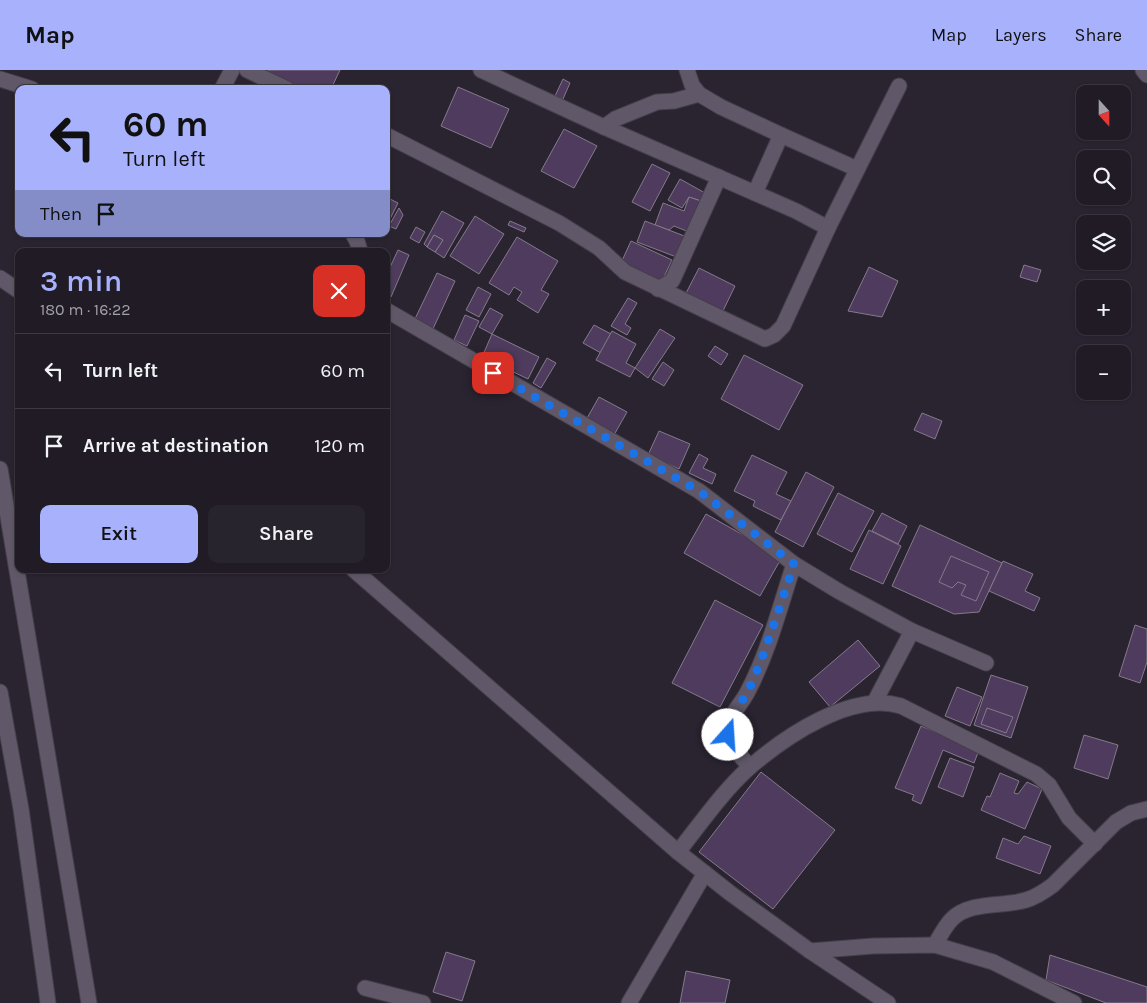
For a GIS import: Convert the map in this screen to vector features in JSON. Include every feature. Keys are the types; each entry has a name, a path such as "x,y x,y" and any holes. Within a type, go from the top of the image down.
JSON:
{"street":[{"path":"224,85 232,70"},
{"path":"247,70 279,85"},
{"path":"481,70 604,127 796,211 828,228"},
{"path":"687,70 692,85 699,94 781,135 857,169"},
{"path":"1143,70 1147,75"},
{"path":"0,79 19,85"},
{"path":"390,137 559,223 599,248 625,272 764,339 774,335 783,326 828,228 899,86"},
{"path":"604,127 616,119 657,102 674,101 699,94"},
{"path":"755,193 781,135"},
{"path":"658,289 674,278 719,177"},
{"path":"0,278 15,287"},
{"path":"390,312 699,491 794,564 840,592 912,630 986,663"},
{"path":"0,469 15,559"},
{"path":"750,767 733,746 728,735 730,722 748,692 764,654 794,564"},
{"path":"17,573 89,1003"},
{"path":"358,573 705,874 810,951 888,1003"},
{"path":"874,703 912,630"},
{"path":"0,692 21,809 48,1003"},
{"path":"678,852 728,790 750,767 784,742 809,726 836,713 857,705 889,702 901,706 1036,774 1050,785 1068,818 1094,844"},
{"path":"935,944 949,922 962,912 972,908 1027,900 1041,893 1053,885 1123,817 1140,810 1147,810"},
{"path":"629,1003 705,874"},
{"path":"810,951 935,944 993,962 1074,1003"},
{"path":"365,988 423,1003"}],"building":[{"path":"254,70 340,70 333,85 283,85"},
{"path":"563,79 570,83 563,99 555,96"},
{"path":"458,87 509,109 491,148 441,126"},
{"path":"564,129 597,146 574,188 541,171"},
{"path":"652,164 670,173 650,211 632,202"},
{"path":"680,179 705,193 701,201 689,197 682,208 668,200"},
{"path":"689,197 701,201 689,232 674,226 669,230 655,225 663,203 684,211"},
{"path":"390,199 398,203 390,219"},
{"path":"399,208 403,215 396,229 390,226"},
{"path":"442,211 464,223 444,258 435,252 443,240 434,235 427,247 424,244"},
{"path":"475,216 504,234 479,274 450,256"},
{"path":"510,221 526,228 524,232 508,225"},
{"path":"645,221 687,237 679,258 637,242"},
{"path":"416,227 425,232 419,243 410,238"},
{"path":"434,235 443,240 435,252 427,247"},
{"path":"517,237 558,261 541,290 549,294 538,313 517,300 522,292 514,287 509,295 489,283"},
{"path":"631,241 672,260 662,281 621,263"},
{"path":"398,250 409,255 391,297 390,297 390,267"},
{"path":"1024,265 1041,270 1037,282 1020,277"},
{"path":"869,267 898,281 882,317 848,311"},
{"path":"699,268 735,286 721,315 684,297"},
{"path":"437,273 455,281 432,331 413,323"},
{"path":"478,287 491,294 479,317 466,310"},
{"path":"628,298 637,303 625,324 631,328 627,335 611,326"},
{"path":"490,308 503,315 492,334 479,327"},
{"path":"465,315 479,321 467,346 454,340"},
{"path":"594,325 611,334 601,353 583,343"},
{"path":"660,329 675,338 648,378 635,368"},
{"path":"612,331 636,344 626,363 635,368 630,377 596,360"},
{"path":"492,334 539,357 528,379 482,357"},
{"path":"715,346 728,354 721,365 708,356"},
{"path":"744,355 803,385 779,430 721,399"},
{"path":"547,358 556,363 541,388 533,383"},
{"path":"663,362 674,370 664,386 652,379"},
{"path":"599,397 627,412 614,435 586,420"},
{"path":"922,413 942,421 935,439 914,430"},
{"path":"659,431 690,444 679,469 648,455"},
{"path":"699,454 708,459 703,468 716,474 712,484 689,473"},
{"path":"752,455 787,472 776,494 791,501 781,520 753,506 755,501 734,491"},
{"path":"806,472 834,487 803,547 775,532"},
{"path":"838,493 874,511 852,552 817,534"},
{"path":"882,513 907,526 898,544 872,531"},
{"path":"706,514 782,557 760,596 684,553"},
{"path":"920,525 1002,563 979,612 954,614 892,586"},
{"path":"869,530 901,546 883,584 850,569"},
{"path":"951,556 989,572 976,601 961,595 966,585 958,582 952,588 939,582"},
{"path":"1003,561 1033,574 1025,591 1040,598 1034,611 989,591"},
{"path":"715,600 763,625 720,707 672,683"},
{"path":"1135,625 1147,629 1147,662 1140,683 1119,676"},
{"path":"858,640 880,666 830,707 809,682"},
{"path":"991,675 1028,687 1011,738 974,725"},
{"path":"957,687 982,697 970,726 945,716"},
{"path":"987,708 1013,717 1006,733 981,724"},
{"path":"921,726 979,750 974,763 943,750 921,804 912,800 914,795 895,788"},
{"path":"1084,735 1118,745 1108,779 1074,768"},
{"path":"950,758 974,767 963,797 938,787"},
{"path":"761,772 835,830 773,909 699,852"},
{"path":"1000,773 1019,781 1014,793 1018,794 1027,782 1042,789 1025,829 981,810 987,796 990,797"},
{"path":"1024,836 1051,846 1040,874 996,858 1003,838 1018,844"},
{"path":"446,952 475,961 462,1001 433,992"},
{"path":"1050,955 1147,987 1147,1003 1106,1003 1046,980"},
{"path":"686,971 730,980 725,1003 680,1003"}],"route":[{"path":"493,373 699,491 794,564 764,654 748,692 730,722 728,735"}]}
